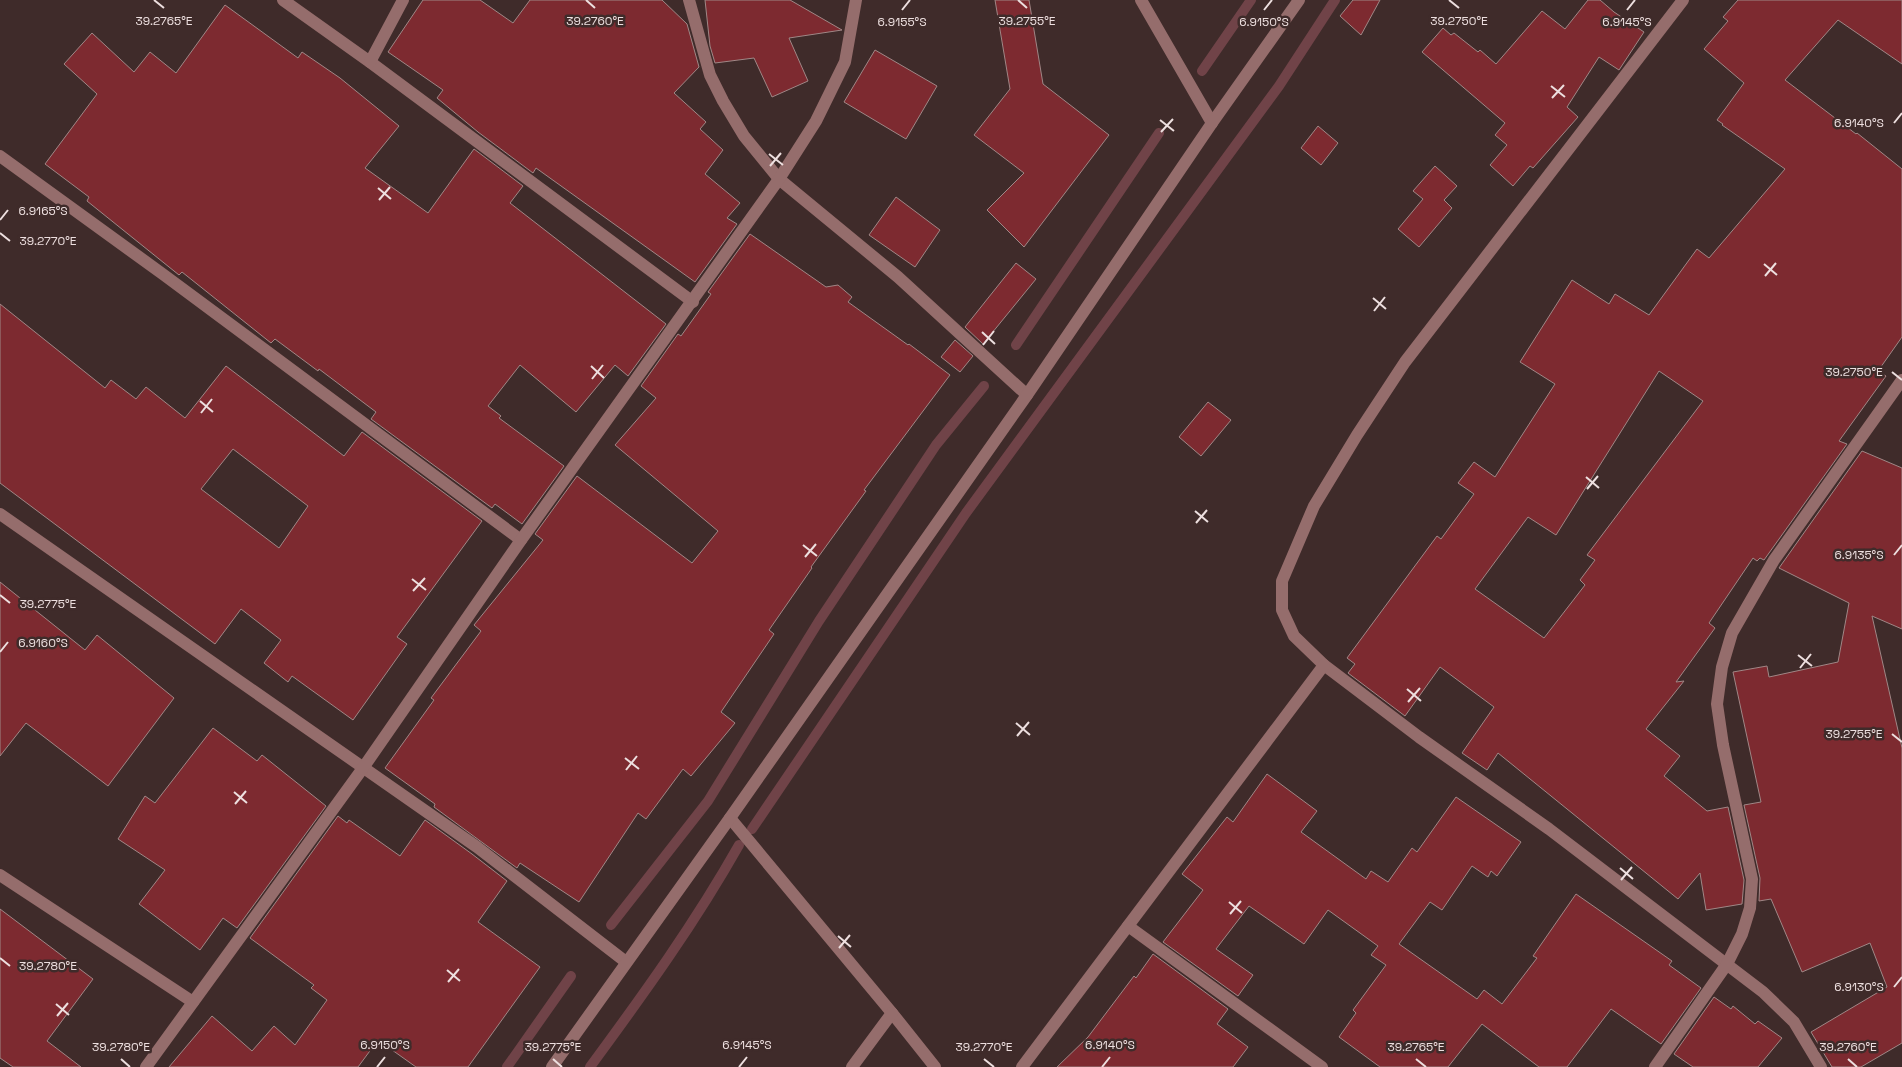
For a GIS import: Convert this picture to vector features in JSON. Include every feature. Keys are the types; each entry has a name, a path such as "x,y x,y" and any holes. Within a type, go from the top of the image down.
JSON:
{"street":[{"path":"283,0 370,62 693,302"},
{"path":"370,62 403,0"},
{"path":"689,0 710,75 723,101 744,136 779,179 898,277 1027,394"},
{"path":"146,1067 363,768 521,540 693,302 779,179 816,120 845,62 856,0"},
{"path":"1141,0 1212,123"},
{"path":"552,1067 730,818 1027,394 1212,123 1299,0"},
{"path":"1683,0 1405,362 1357,435 1314,506 1282,581 1282,610 1294,636 1324,665 1419,737 1549,829 1763,992 1794,1022 1821,1067"},
{"path":"0,156 164,275 521,540"},
{"path":"1655,1067 1727,964 1742,934 1750,908 1752,880 1723,744 1717,704 1722,667 1732,633 1774,560 1902,380"},
{"path":"0,514 477,847 626,962"},
{"path":"1022,1067 1324,665"},
{"path":"730,818 935,1067"},
{"path":"0,875 193,1002"},
{"path":"1128,926 1322,1067"},
{"path":"852,1067 892,1013"}],"building":[{"path":"423,0 480,0 513,23 530,0 662,0 687,24 699,67 674,93 706,122 700,129 723,150 705,174 740,203 727,218 737,224 695,282 536,168 533,173 478,132 437,98 443,90 388,52"},
{"path":"705,0 790,0 842,30 789,38 808,81 772,97 754,58 715,63 710,46"},
{"path":"995,0 1029,0 1043,84 1109,135 1024,247 987,210 1024,173 974,135 1010,89"},
{"path":"1353,0 1380,0 1361,35 1340,16"},
{"path":"1588,0 1600,0 1644,32 1619,70 1599,57 1567,107 1578,117 1533,168 1530,166 1513,186 1490,165 1507,145 1495,135 1505,123 1422,52 1443,28 1451,35 1454,33 1478,52 1480,50 1496,64 1542,11 1565,29"},
{"path":"1738,0 1902,0 1902,64 1838,20 1785,80 1902,169 1902,337 1878,371 1886,376 1839,441 1847,444 1764,560 1760,558 1757,561 1753,558 1709,623 1715,628 1676,682 1684,681 1646,729 1680,756 1664,776 1707,811 1728,807 1744,880 1742,904 1706,910 1700,873 1678,899 1498,753 1487,770 1462,753 1494,707 1440,667 1405,716 1348,673 1355,664 1347,658 1437,536 1441,539 1474,494 1458,483 1474,462 1495,477 1555,384 1520,362 1572,280 1609,304 1615,294 1649,315 1697,249 1709,258 1785,169 1717,120 1744,83 1704,49 1728,21 1723,17","holes":["1659,371 1703,401 1587,555 1595,560 1580,580 1585,585 1544,638 1475,589 1528,517 1556,535"]},
{"path":"225,5 298,58 302,52 340,78 399,126 365,168 428,213 474,149 523,186 510,203 666,324 628,376 615,365 576,412 520,365 488,406 501,416 499,418 564,466 522,524 495,504 492,508 371,419 376,412 319,369 318,371 275,339 271,343 182,272 179,275 87,201 89,197 45,164 97,94 64,64 92,33 134,72 150,52 176,73"},
{"path":"875,50 937,86 906,139 844,102"},
{"path":"1318,126 1338,143 1321,165 1301,148"},
{"path":"1435,166 1457,186 1444,200 1452,208 1419,247 1398,229 1423,199 1413,191"},
{"path":"896,197 940,230 915,267 869,235"},
{"path":"750,234 826,287 838,285 852,297 848,302 950,375 864,490 866,491 811,567 769,630 774,634 721,712 735,723 691,776 683,769 646,819 638,813 579,902 520,863 517,868 385,768 434,700 431,698 481,631 474,625 543,540 535,534 577,476 692,563 718,531 615,445 656,398 641,386 678,334 681,336 711,294 708,292"},
{"path":"1016,263 1036,279 983,344 965,327"},
{"path":"0,304 105,388 111,380 136,399 146,387 185,418 226,366 344,456 362,432 482,521 397,637 407,644 353,720 292,676 288,682 264,663 281,640 241,609 215,644 0,483","holes":["233,449 308,506 279,548 201,489"]},
{"path":"955,340 973,356 960,372 941,357"},
{"path":"1208,402 1231,420 1201,456 1179,437"},
{"path":"1862,451 1902,468 1902,629 1872,616 1902,748 1902,1043 1861,1067 1832,1067 1811,1032 1887,987 1870,943 1802,972 1771,899 1759,901 1760,878 1744,805 1761,802 1733,672 1767,666 1769,677 1838,662 1849,603 1779,568"},
{"path":"0,582 85,650 97,635 174,698 108,786 26,723 0,756"},
{"path":"213,728 257,761 262,755 326,806 237,928 223,918 200,950 139,904 165,870 118,839 145,796 155,803"},
{"path":"1267,774 1317,811 1301,832 1366,879 1371,871 1388,882 1412,848 1417,852 1456,797 1521,842 1497,876 1491,871 1488,877 1472,866 1442,910 1430,902 1399,944 1477,999 1484,990 1502,1004 1537,958 1533,956 1576,894 1672,961 1669,965 1701,988 1661,1044 1611,1009 1567,1067 1539,1067 1482,1024 1448,1067 1380,1067 1339,1037 1356,1013 1353,1010 1386,965 1371,955 1378,946 1328,910 1304,944 1249,906 1216,949 1253,975 1238,996 1163,942 1203,890 1182,874 1227,817 1233,822"},
{"path":"338,816 347,823 349,820 400,856 425,820 472,854 507,881 478,922 540,967 468,1067 416,1067 378,1040 358,1067 169,1067 212,1016 252,1051 274,1026 295,1045 327,1000 311,988 314,985 250,938"},
{"path":"0,909 93,979 47,1041 81,1067 13,1067 0,1058"},
{"path":"1153,954 1228,1009 1217,1024 1248,1047 1233,1067 1057,1067 1088,1037"},
{"path":"1714,997 1731,1009 1733,1006 1755,1024 1758,1021 1782,1038 1758,1067 1693,1067 1674,1054"}],"waterway":[{"path":"1202,71 1251,0"},
{"path":"752,829 966,513 1279,86 1335,0"},
{"path":"1016,345 1159,133"},
{"path":"611,925 708,801 819,621 936,445 984,386"},
{"path":"590,1067 686,931 739,845"},
{"path":"507,1067 571,976"}]}
